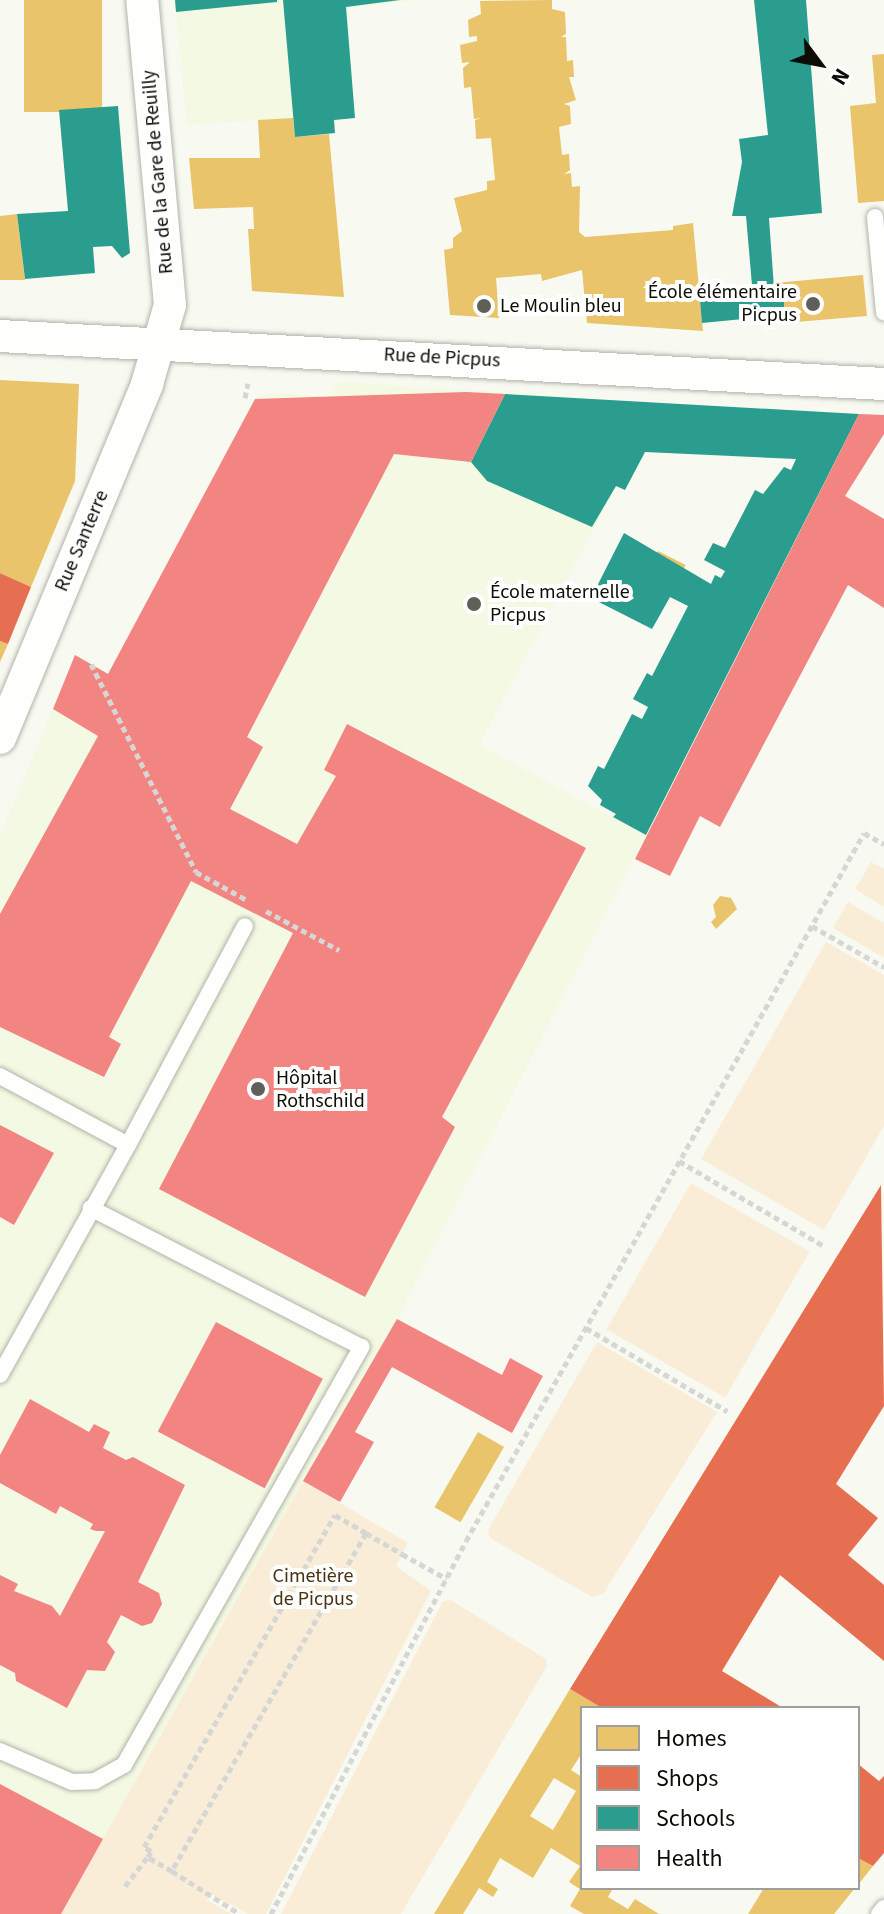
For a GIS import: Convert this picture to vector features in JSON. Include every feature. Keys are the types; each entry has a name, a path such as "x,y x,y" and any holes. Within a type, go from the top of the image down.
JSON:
{"street":[{"name":"Rue de la Gare de Reuilly","path":"142,0 170,305 162,344"},
{"name":"Rue de Picpus","path":"0,336 884,384"},
{"name":"Rue Santerre","path":"0,738 162,344"}],"lane":[{"path":"875,217 884,313"},
{"path":"0,1375 245,926"},
{"path":"0,1076 128,1145"},
{"path":"0,1751 72,1782 95,1781 124,1765 361,1347 91,1208"},
{"path":"879,1914 884,1908"}],"path":[{"path":"91,664 196,872 339,950"},
{"path":"271,1914 447,1579 864,833 884,844"},
{"path":"811,926 884,967"},
{"path":"679,1161 824,1246"},
{"path":"586,1328 727,1411"},
{"path":"125,1886 148,1857 151,1851 144,1847 335,1515 447,1579"},
{"path":"172,1871 366,1533"},
{"path":"148,1857 240,1914"}],"shaded area":[{"path":"175,0 423,0 347,7 355,118 335,120 335,133 295,137 293,118 187,125"},
{"name":"Hôpital Rothschild","path":"338,382 665,403 662,453 645,452 625,490 616,487 479,745 646,835 397,1319 61,1914 0,1914 0,836 75,655 109,674 255,399 270,393 329,397"}],"green space":[{"path":"871,862 884,869 884,907 855,889"},
{"path":"848,902 884,923 884,958 833,928"},
{"path":"826,942 884,975 884,1126 824,1230 701,1159"},
{"path":"691,1183 810,1252 725,1398 606,1329"},
{"path":"597,1342 717,1412 603,1594 592,1597 490,1538 488,1530"},
{"name":"Cimetière de Picpus","path":"303,1481 408,1543 396,1566 431,1591 266,1914 248,1914 211,1894 207,1900 232,1914 61,1914"},
{"path":"451,1600 546,1659 547,1666 401,1914 281,1914 443,1601"}],"building: Homes":[{"path":"24,0 102,0 102,112 24,112"},
{"path":"552,0 552,9 565,12 566,34 561,37 566,37 567,61 573,60 574,77 569,77 576,100 564,104 570,106 571,124 559,127 562,155 569,154 570,170 564,174 571,173 572,187 580,186 579,232 585,237 673,230 673,226 693,223 703,331 587,323 582,270 542,281 541,274 496,278 499,318 450,315 444,250 453,248 453,238 462,231 454,198 487,190 487,181 495,180 491,138 476,139 475,120 482,118 474,119 471,87 464,88 463,68 470,62 462,63 460,45 477,41 477,36 469,37 468,20 481,14 480,1"},
{"path":"884,54 884,201 858,203 850,106 876,103 872,55"},
{"path":"293,118 295,137 329,134 344,297 252,291 248,229 254,229 253,207 194,209 189,158 260,158 258,120"},
{"path":"17,214 25,280 0,280 0,216"},
{"path":"863,275 867,316 784,323 784,302 775,302 774,283"},
{"path":"0,380 79,384 75,481 31,587 0,573"},
{"path":"658,551 686,565 683,570 656,555"},
{"path":"0,641 8,644 0,662"},
{"path":"720,896 731,898 737,909 716,929 711,922 716,917 713,905"},
{"path":"478,1432 504,1447 460,1522 434,1507"},
{"path":"570,1689 599,1706 580,1706 580,1756 571,1770 580,1776 580,1866 551,1848 533,1878 500,1858 487,1882 498,1889 493,1897 479,1888 463,1914 434,1914","holes":["554,1778 576,1791 553,1830 530,1816"]},
{"path":"860,1859 873,1866 860,1882"},
{"path":"580,1866 580,1889 569,1882"},
{"path":"580,1889 612,1890 608,1897 628,1909 635,1899 659,1914 584,1914 570,1906"},
{"path":"763,1890 853,1890 834,1914 748,1914"}],"building: Shops":[{"path":"0,573 31,587 8,644 0,641"},
{"path":"881,1185 884,1406 836,1484 878,1518 848,1555 884,1585 884,1661 780,1575 722,1671 780,1706 599,1706 570,1689"},
{"path":"860,1766 879,1781 884,1776 884,1853 873,1866 860,1859"}],"building: Schools":[{"path":"175,0 277,0 277,2 176,12"},
{"path":"283,0 400,0 346,7 355,118 334,120 335,133 295,137"},
{"path":"754,0 806,0 822,213 769,218 775,302 784,302 784,315 702,323 699,289 752,285 746,216 732,216 742,162 739,139 768,135"},
{"path":"118,106 130,253 122,258 112,246 93,247 95,273 25,279 17,214 68,211 59,110"},
{"path":"505,394 859,414 646,835 613,817 616,814 600,805 602,800 588,786 598,766 604,769 632,714 642,719 648,707 633,699 647,673 652,676 688,606 670,597 652,629 591,598 624,533 711,584 715,575 721,578 725,571 704,560 713,543 725,548 755,490 763,494 784,467 791,470 796,459 645,452 625,490 616,486 592,527 487,481 471,462"}],"building: Health":[{"path":"466,392 505,394 471,462 394,454 247,737 263,747 230,809 297,844 336,776 324,770 347,724 586,848 442,1117 455,1127 365,1297 159,1189 293,933 191,881 109,1037 121,1044 104,1077 0,1027 0,914 98,736 53,709 75,655 108,674 255,399"},
{"path":"859,414 884,415 884,434 845,496 884,519 884,608 848,585 720,827 700,816 670,876 635,859"},
{"path":"0,1125 54,1153 14,1225 0,1217"},
{"path":"397,1319 502,1375 510,1358 543,1376 512,1433 392,1367 355,1432 374,1442 340,1502 303,1481"},
{"path":"216,1322 323,1379 265,1488 158,1431"},
{"path":"30,1399 89,1432 94,1424 110,1432 103,1448 126,1460 133,1457 185,1485 138,1582 159,1593 162,1604 152,1623 142,1626 121,1615 107,1642 115,1652 105,1671 87,1670 67,1708 16,1681 15,1673 0,1665 0,1575 18,1584 14,1591 52,1606 60,1616 105,1531 90,1529 93,1524 60,1506 56,1514 0,1483 0,1455"},
{"path":"0,1784 103,1839 61,1914 0,1914"}],"place":[{"name":"École élémentaire Picpus","path":"813,304"},
{"name":"Le Moulin bleu","path":"484,306"},
{"name":"École maternelle Picpus","path":"474,604"},
{"name":"Hôpital Rothschild","path":"258,1089"}]}
